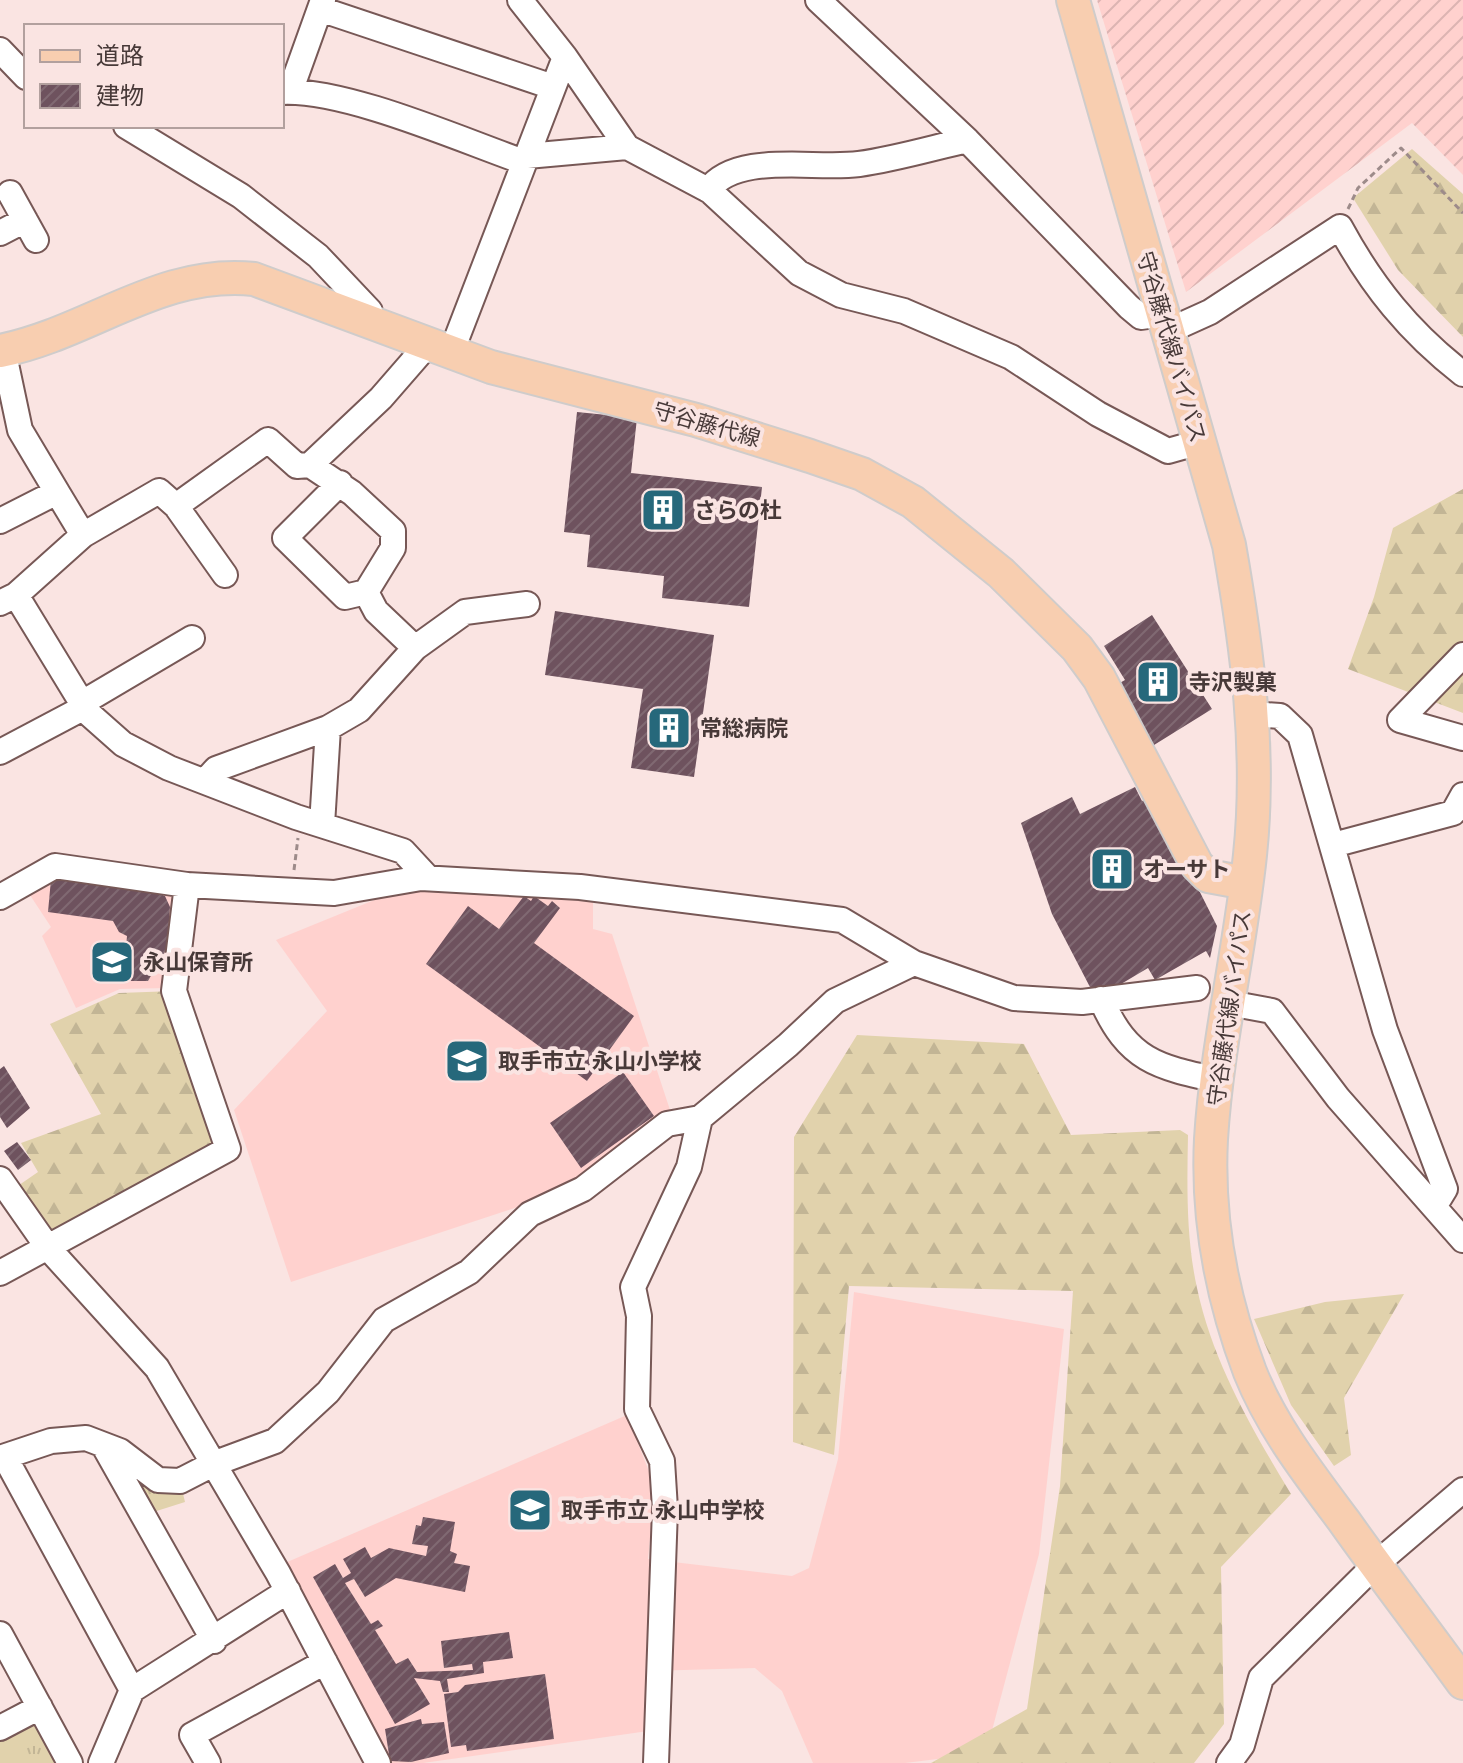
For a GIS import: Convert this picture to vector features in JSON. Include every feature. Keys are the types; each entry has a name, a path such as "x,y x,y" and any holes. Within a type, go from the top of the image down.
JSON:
{"main road":[{"name":"守谷藤代線バイパス","path":"1073,0 1229,545 1244,630 1252,714 1250,852 1211,1139 1211,1190 1222,1278 1235,1327 1271,1415 1299,1461 1375,1565"},
{"name":"守谷藤代線","path":"2,350 85,323 149,294 191,280 221,276 254,279 491,367 761,440 862,474 913,502 1001,573 1067,636 1099,678 1197,865 1208,876 1246,883"},
{"path":"1375,1565 1463,1683"}],"street":[{"path":"520,0 565,57 627,147 708,190 799,273 841,295 904,311 1011,357 1098,414 1168,451 1200,442"},
{"path":"818,0 967,140 1141,317 1165,322 1210,312 1340,227 1368,277 1405,320 1463,374"},
{"path":"553,87 322,4 286,92 384,113 526,159 627,147"},
{"path":"0,50 24,77"},
{"path":"310,465 439,349 526,159 565,57"},
{"path":"0,84 24,79"},
{"path":"142,129 241,196 318,256 370,311 371,323"},
{"path":"708,190 724,173 780,163 814,168 861,164 967,140"},
{"path":"0,233 30,230 10,193"},
{"path":"2,350 20,430 83,535"},
{"path":"176,506 268,440 297,466 310,465 340,483 393,531 393,548 366,592 345,597 285,538 340,483"},
{"path":"225,575 176,506 159,491 83,535 8,599 84,705 123,744 169,768 311,822 403,851 428,878"},
{"path":"0,521 57,492"},
{"path":"366,592 376,611 415,648"},
{"path":"205,781 216,769 328,728 359,710 415,648 465,612 527,604"},
{"path":"0,752 84,705 192,638"},
{"path":"1463,655 1400,720 1463,738"},
{"path":"1252,714 1280,716 1300,735 1385,1030 1445,1189 1434,1207"},
{"path":"311,822 328,728"},
{"path":"1333,845 1460,806"},
{"path":"0,897 55,866 187,885 334,893 428,878 580,887 842,920 914,963 1014,998 1082,1002 1197,988"},
{"path":"0,1273 228,1149 174,991 187,885"},
{"path":"132,1690 3,1459 51,1441 86,1438 120,1451 158,1480 180,1481 213,1464 275,1441 328,1392 384,1320 469,1272 530,1214 583,1189 667,1124 700,1118 788,1045 835,1001 914,963"},
{"path":"1101,999 1121,1037 1152,1063 1218,1080"},
{"path":"1229,1003 1272,1011 1338,1098 1463,1240"},
{"path":"656,1763 665,1509 662,1461 637,1409 639,1316 633,1287 689,1167 700,1118"},
{"path":"0,1179 49,1249 157,1368 288,1591 378,1763"},
{"path":"104,1446 214,1641"},
{"path":"1229,1763 1242,1745 1261,1678 1289,1646 1375,1565 1463,1490"},
{"path":"101,1763 132,1690 214,1641 288,1591"},
{"path":"0,1634 70,1763"},
{"path":"208,1763 192,1735 325,1662"},
{"path":"0,1728 40,1707"}],"path":[{"path":"1340,227 1358,188 1401,148 1463,213"},
{"path":"292,891 311,822"}],"shaded area":[{"path":"1097,0 1463,0 1463,175 1412,123 1186,292"},
{"name":"永山保育所","path":"55,873 176,892 167,988 120,989 76,1008 42,936 51,927 26,889"},
{"name":"取手市立 永山小学校","path":"460,884 593,900 593,929 612,934 671,1113 563,1192 291,1282 234,1110 327,1011 276,940 394,892"},
{"name":"取手市立 永山中学校","path":"854,1292 1064,1329 1039,1554 986,1753 905,1763 813,1763 782,1691 755,1668 648,1671 648,1731 423,1763 387,1763 285,1563 627,1415 655,1487 648,1559 792,1576 809,1568 838,1459"}],"green space":[{"path":"1412,149 1463,194 1463,337 1398,270 1353,198"},
{"path":"1463,489 1463,713 1348,669 1374,597 1393,528"},
{"path":"174,991 228,1149 49,1249 9,1192 38,1172 21,1143 101,1114 50,1024 119,993"},
{"path":"857,1035 1024,1044 1071,1135 1180,1130 1188,1135 1189,1231 1193,1269 1204,1316 1235,1395 1291,1494 1221,1567 1224,1724 1194,1763 931,1763 1027,1709 1060,1486 1073,1291 849,1286 834,1455 793,1442 794,1137"},
{"path":"1404,1294 1344,1398 1351,1455 1334,1466 1291,1405 1254,1319 1325,1302"},
{"path":"120,1451 180,1481 185,1502 144,1515"},
{"path":"40,1707 70,1763 0,1763 0,1728"}],"building":[{"name":"さらの杜","path":"577,412 637,418 631,473 762,487 749,607 662,598 664,576 587,567 590,535 564,532"},
{"name":"常総病院","path":"555,611 714,635 694,777 631,768 643,689 545,675"},
{"name":"寺沢製菓","path":"1152,615 1212,709 1154,745 1116,685 1125,680 1104,646"},
{"name":"オーサト","path":"1135,787 1142,801 1152,797 1217,926 1210,958 1206,951 1155,980 1148,968 1116,987 1091,989 1052,914 1021,823 1072,797 1080,814"},
{"path":"51,879 153,891 165,896 170,907 167,948 148,981 123,981 127,936 119,932 113,921 48,912"},
{"path":"524,896 531,901 534,896 548,906 552,901 560,908 534,943 634,1016 587,1081 426,964 468,906 499,929"},
{"path":"4,1066 30,1108 7,1128 0,1117 0,1069"},
{"path":"623,1072 654,1116 581,1168 550,1123"},
{"path":"17,1142 31,1160 18,1170 4,1151"},
{"path":"423,1517 455,1522 450,1551 457,1554 454,1563 470,1566 465,1592 396,1578 365,1597 354,1579 345,1583 371,1624 378,1620 383,1626 375,1630 396,1664 408,1658 417,1672 473,1670 472,1664 444,1668 441,1641 509,1632 513,1658 483,1662 484,1673 447,1679 449,1692 443,1692 440,1681 414,1678 430,1704 395,1724 313,1577 335,1564 343,1578 351,1573 343,1559 365,1547 371,1558 389,1548 426,1556 428,1546 412,1544 416,1525 421,1526"},
{"path":"545,1674 554,1739 467,1751 466,1745 451,1747 444,1694 458,1692 465,1685"},
{"path":"421,1719 422,1724 444,1722 449,1753 411,1762 390,1761 385,1729"}],"place":[{"name":"さらの杜","path":"663,510"},
{"name":"寺沢製菓","path":"1158,682"},
{"name":"常総病院","path":"669,728"},
{"name":"オーサト","path":"1112,869"},
{"name":"永山保育所","path":"112,962"},
{"name":"取手市立 永山小学校","path":"467,1061"},
{"name":"取手市立 永山中学校","path":"530,1510"}]}
